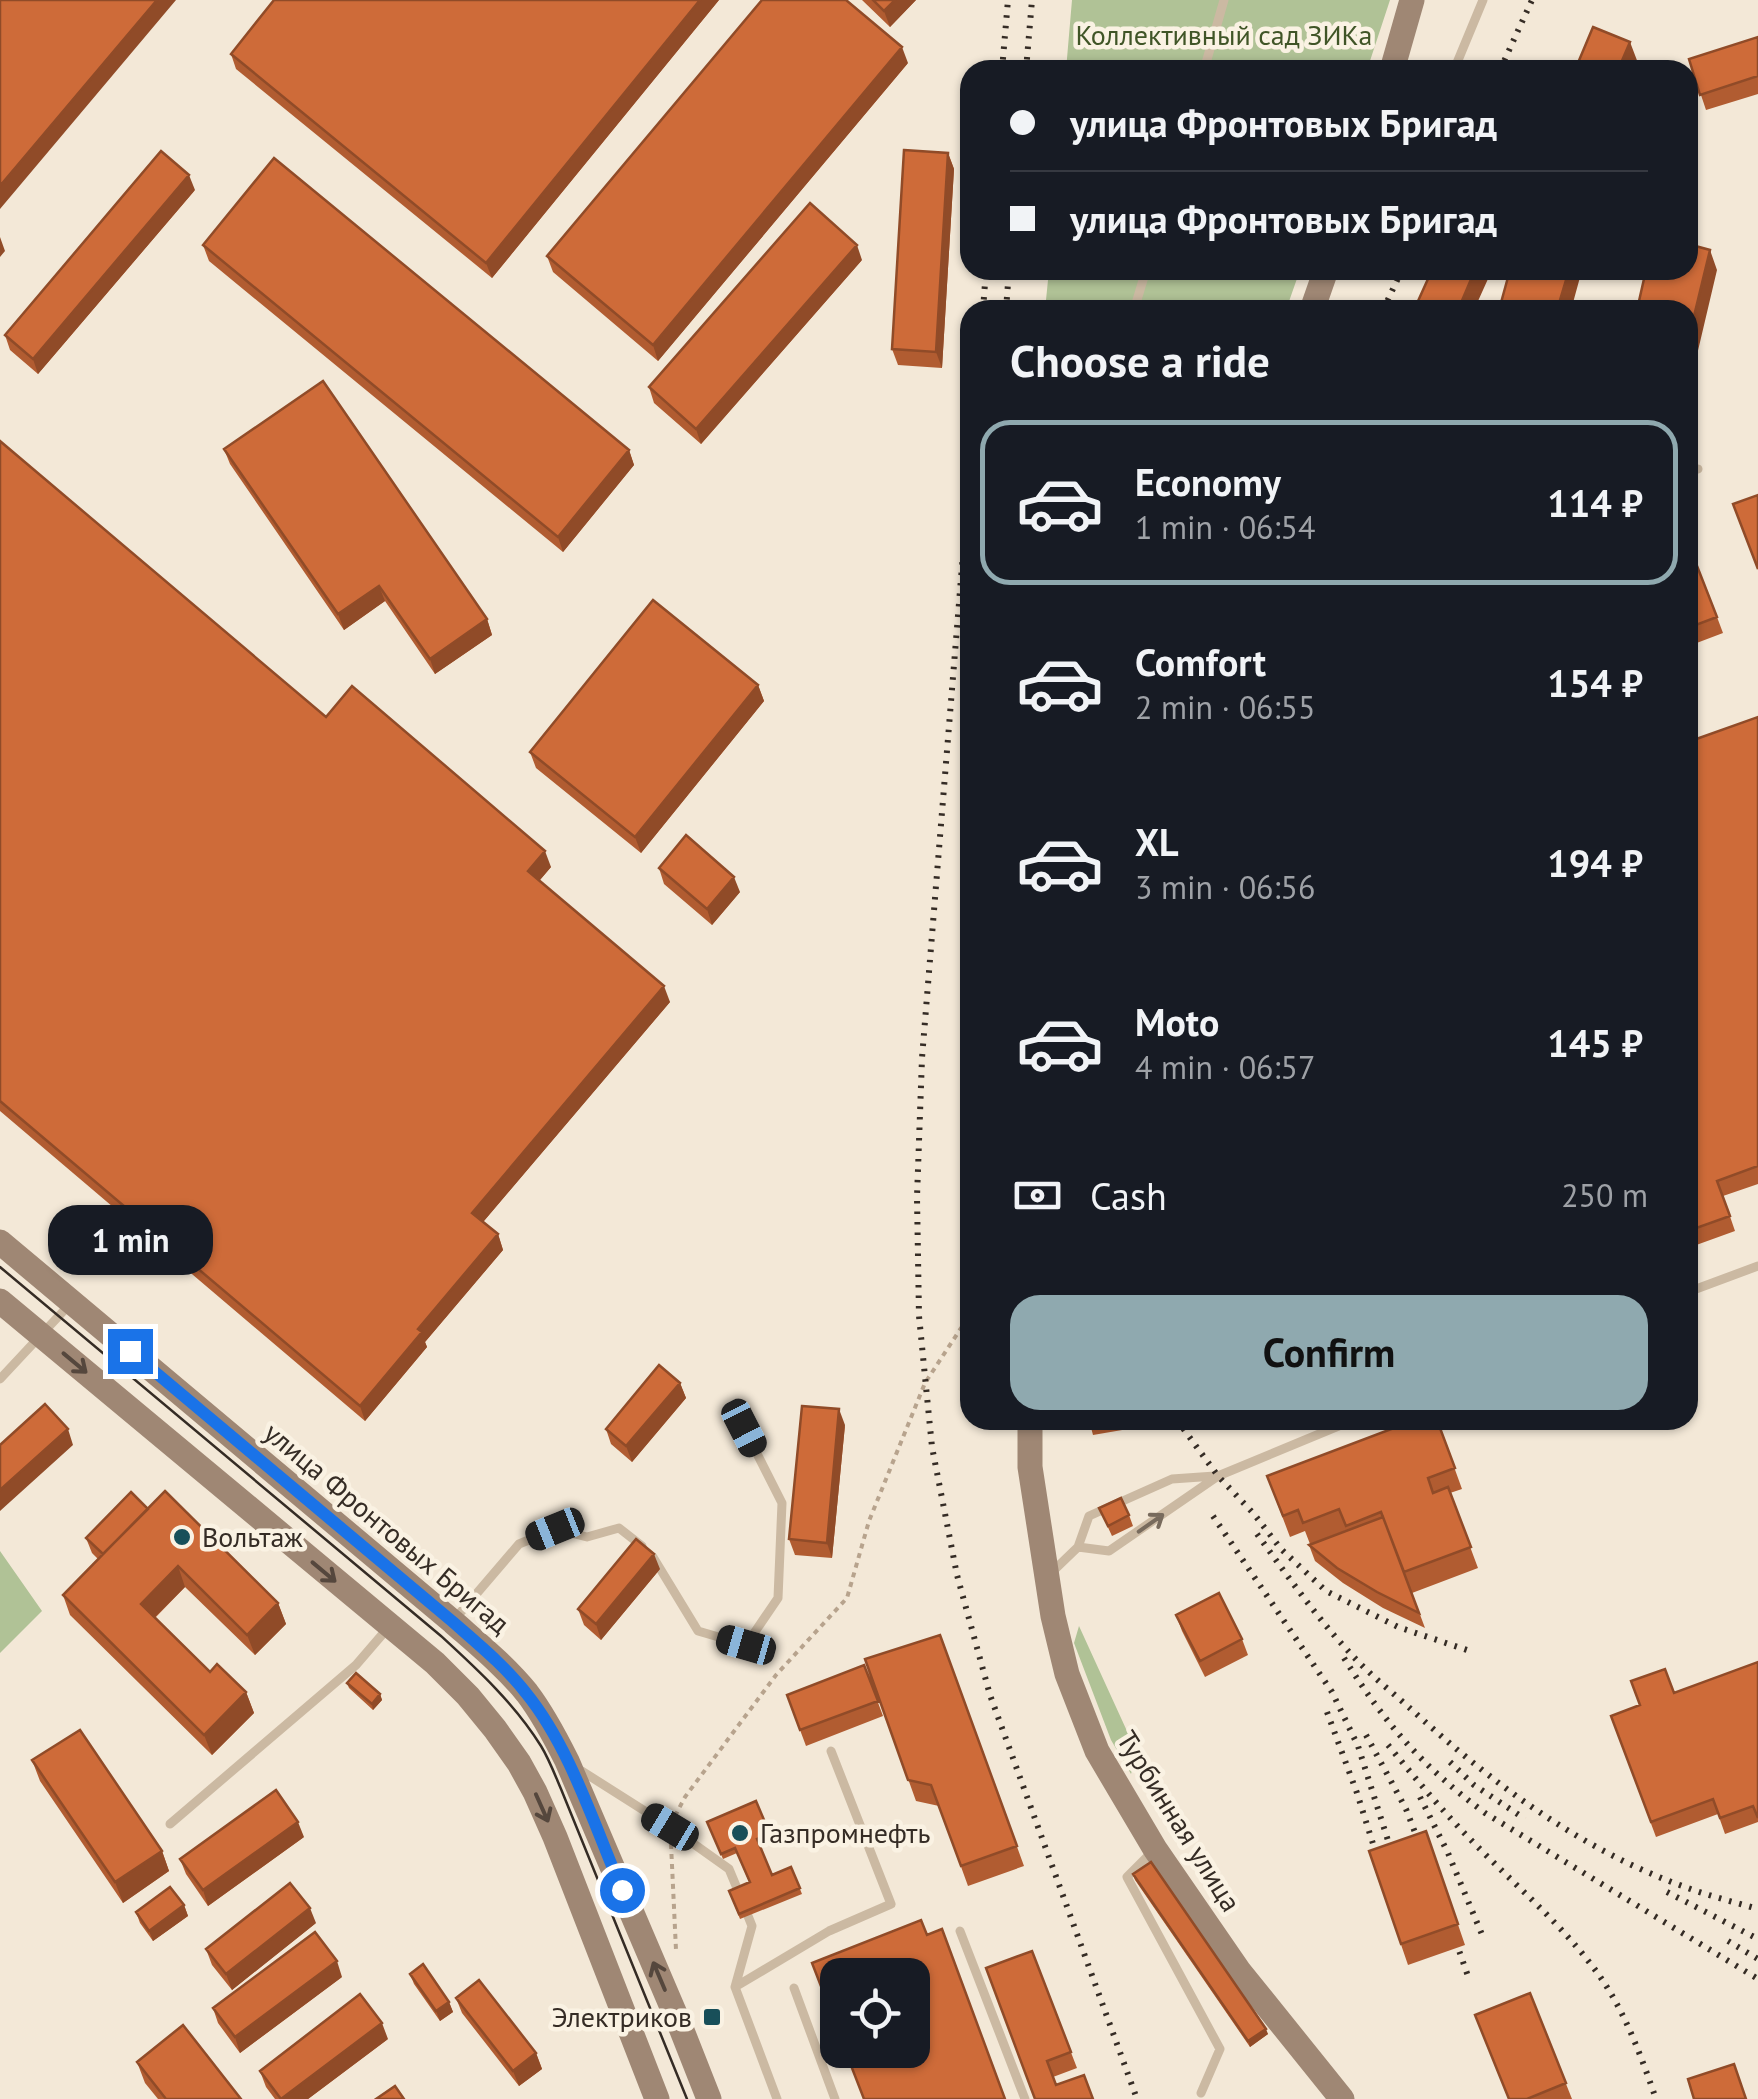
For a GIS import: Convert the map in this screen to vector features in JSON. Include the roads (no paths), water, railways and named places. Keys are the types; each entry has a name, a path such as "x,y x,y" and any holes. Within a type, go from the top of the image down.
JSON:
{"main road":[{"path":"1395,60 1412,0"},
{"name":"улица Фронтовых Бригад","path":"0,1242 453,1622 527,1693 567,1761 709,2099"},
{"path":"0,1300 434,1662 468,1696 519,1763 556,1837 657,2099"},
{"name":"Турбинная улица","path":"1030,1430 1030,1468 1046,1578 1066,1674 1097,1751 1155,1849 1239,1971 1342,2099"}],"lane":[{"path":"1207,60 1224,0"},
{"path":"1458,60 1483,0"},
{"path":"1698,1288 1758,1266"},
{"path":"0,1379 72,1302"},
{"path":"453,1622 519,1544 555,1529 587,1537 619,1528 650,1552 698,1631 746,1645 778,1598 782,1503 744,1428"},
{"path":"1078,1547 1109,1551 1218,1476 1329,1430"},
{"path":"1046,1578 1078,1547 1089,1516 1172,1479 1218,1476"},
{"path":"170,1824 356,1665 389,1627"},
{"path":"735,1987 829,1931 891,1904 831,1751"},
{"path":"567,1761 729,1869 739,1893"},
{"path":"1155,1849 1127,1877 1220,2048 1201,2093"},
{"path":"748,1916 752,1926 735,1987 777,2099"},
{"path":"960,1931 1024,2099"},
{"path":"794,1988 835,2099"}],"tram line":[{"path":"0,1267 441,1636 519,1715 552,1767 687,2099"}],"railway":[{"path":"1003,60 1008,0"},
{"path":"1027,60 1032,0"},
{"path":"1505,60 1532,0"},
{"path":"984,300 985,280"},
{"path":"1007,300 1008,280"},
{"path":"1388,300 1397,280"},
{"path":"960,591 922,1058 917,1197 919,1316 932,1447 957,1575 990,1695 1137,2099"},
{"path":"1184,1430 1281,1549 1326,1591 1398,1627 1470,1651"},
{"path":"1213,1516 1332,1692 1358,1746 1391,1850"},
{"path":"1257,1534 1314,1611 1358,1661 1507,1789 1574,1834 1647,1872 1758,1909"},
{"path":"1344,1658 1407,1743 1485,1813 1758,1979"},
{"path":"1327,1712 1380,1866"},
{"path":"1366,1735 1406,1809 1426,1861"},
{"path":"1388,1745 1452,1820 1593,1967 1622,2014 1656,2099"},
{"path":"1450,1762 1474,1785 1525,1819"},
{"path":"1420,1797 1483,1937"},
{"path":"1667,1892 1758,1939"},
{"path":"1449,1922 1469,1979"},
{"path":"1728,1941 1758,1959"}],"place":[{"name":"Вольтаж","path":"182,1537"},
{"name":"Газпромнефть","path":"740,1833"},
{"name":"Электриков","path":"712,2017"}],"park label":[{"name":"Коллективный сад ЗИКа","path":"1224,35"}]}
